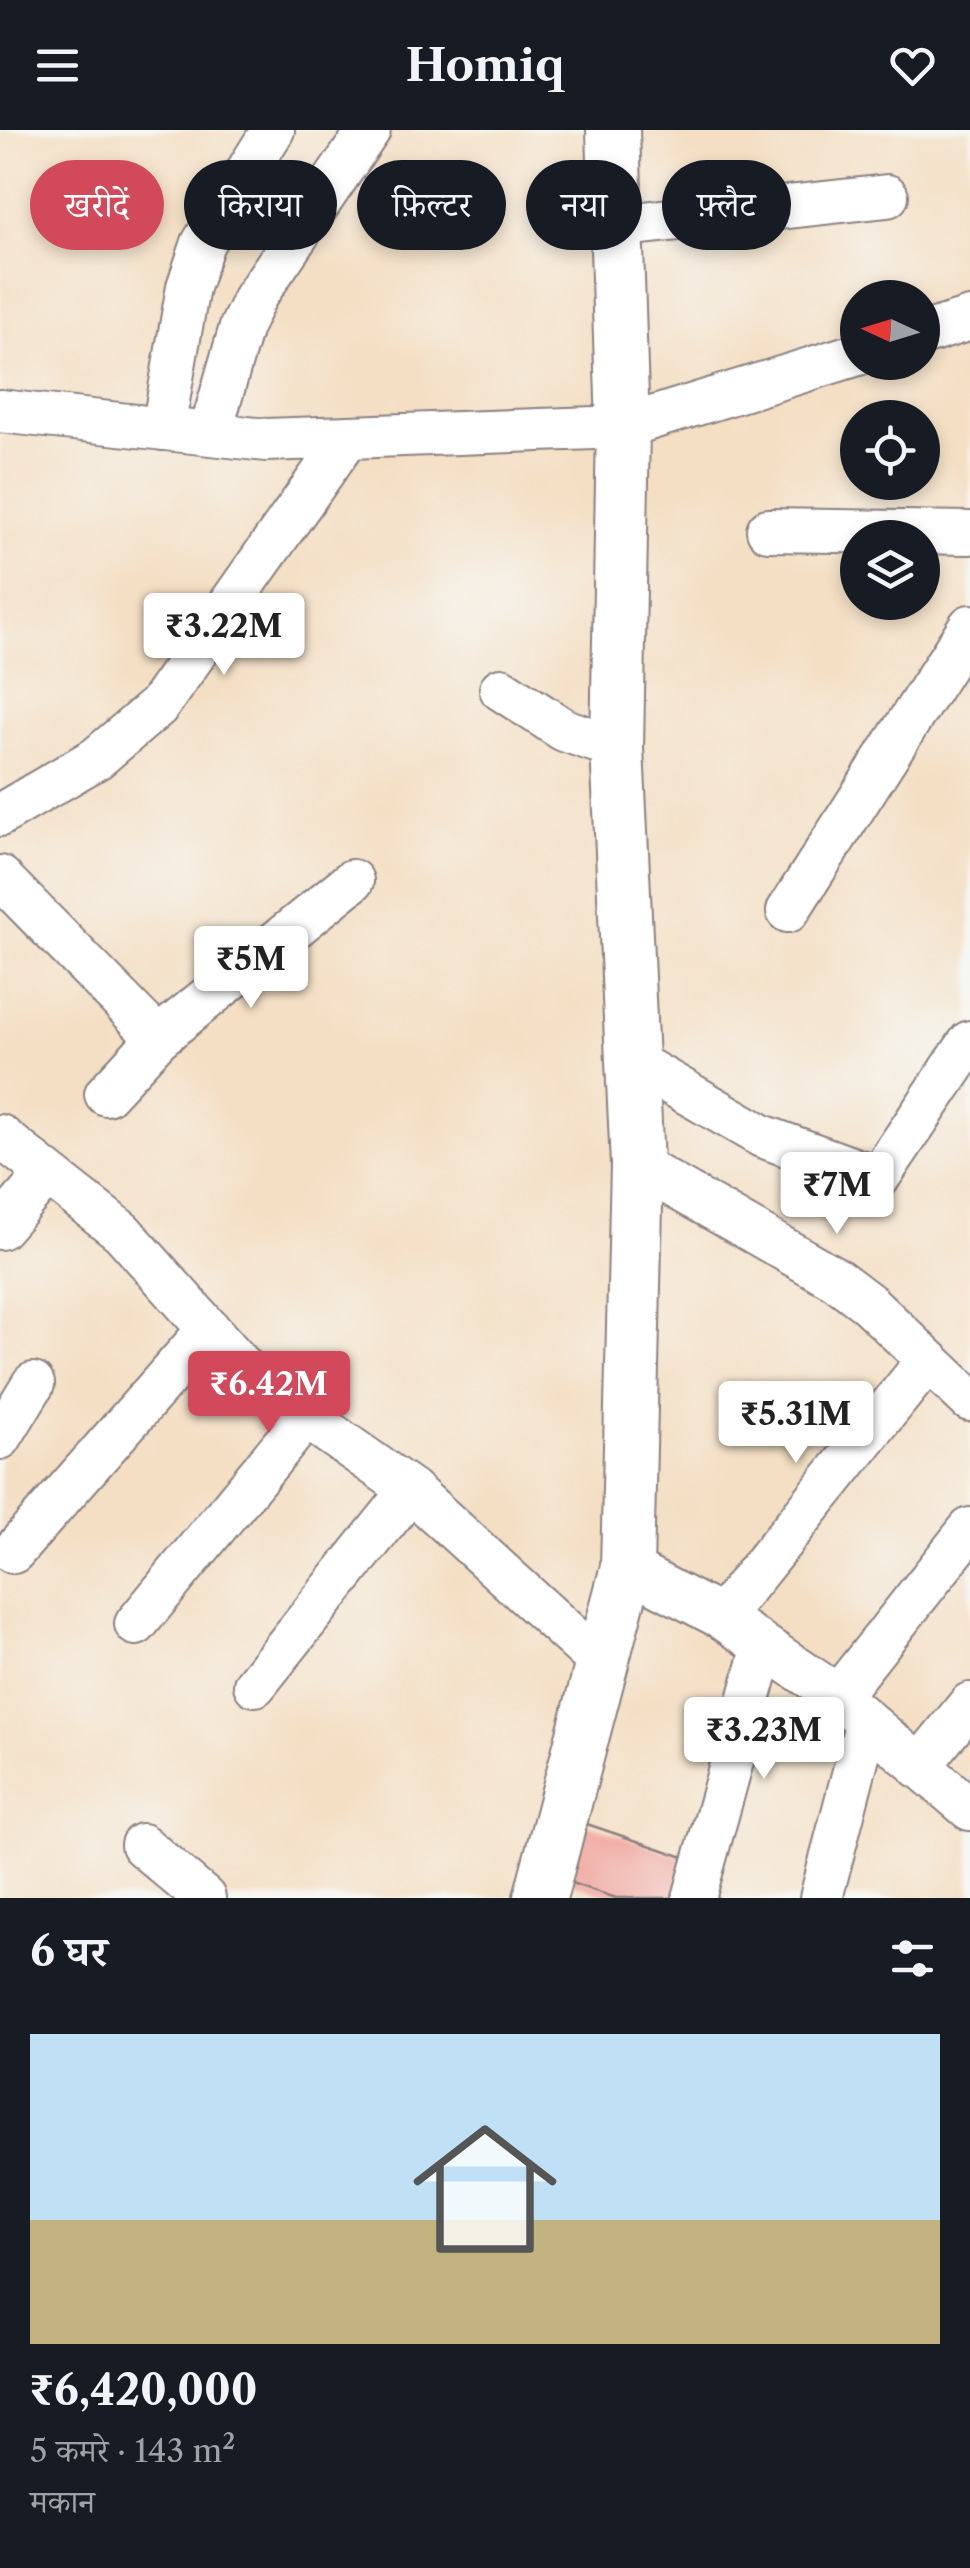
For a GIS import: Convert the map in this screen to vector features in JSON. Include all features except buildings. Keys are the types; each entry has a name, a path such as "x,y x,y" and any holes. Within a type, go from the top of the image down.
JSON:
{"main road":[{"path":"613,130 614,160"},
{"path":"540,1898 627,1568 637,1165 617,748 622,428 617,250"}],"street":[{"path":"163,428 188,287 203,242 273,130"},
{"path":"210,434 241,327 255,297 369,130"},
{"path":"642,223 887,196"},
{"path":"940,328 970,319"},
{"path":"0,411 266,440 622,428 840,360"},
{"path":"0,814 97,758 158,706 348,437"},
{"path":"768,530 970,532"},
{"path":"788,911 970,626"},
{"path":"501,689 564,730 617,748"},
{"path":"0,876 158,1038"},
{"path":"106,1094 158,1038 352,882"},
{"path":"632,1061 762,1136 878,1178 970,1042"},
{"path":"0,1136 122,1232 255,1381 411,1490 601,1663"},
{"path":"637,1165 836,1279 869,1304 970,1400"},
{"path":"0,1228 48,1174"},
{"path":"13,1552 208,1329"},
{"path":"721,1617 928,1360"},
{"path":"0,1438 33,1384"},
{"path":"136,1624 306,1417"},
{"path":"256,1686 411,1490"},
{"path":"821,1898 852,1709 970,1529"},
{"path":"627,1568 721,1617 764,1646 852,1709 970,1809"},
{"path":"694,1898 764,1646"},
{"path":"919,1767 970,1704"},
{"path":"142,1845 204,1898"}]}
